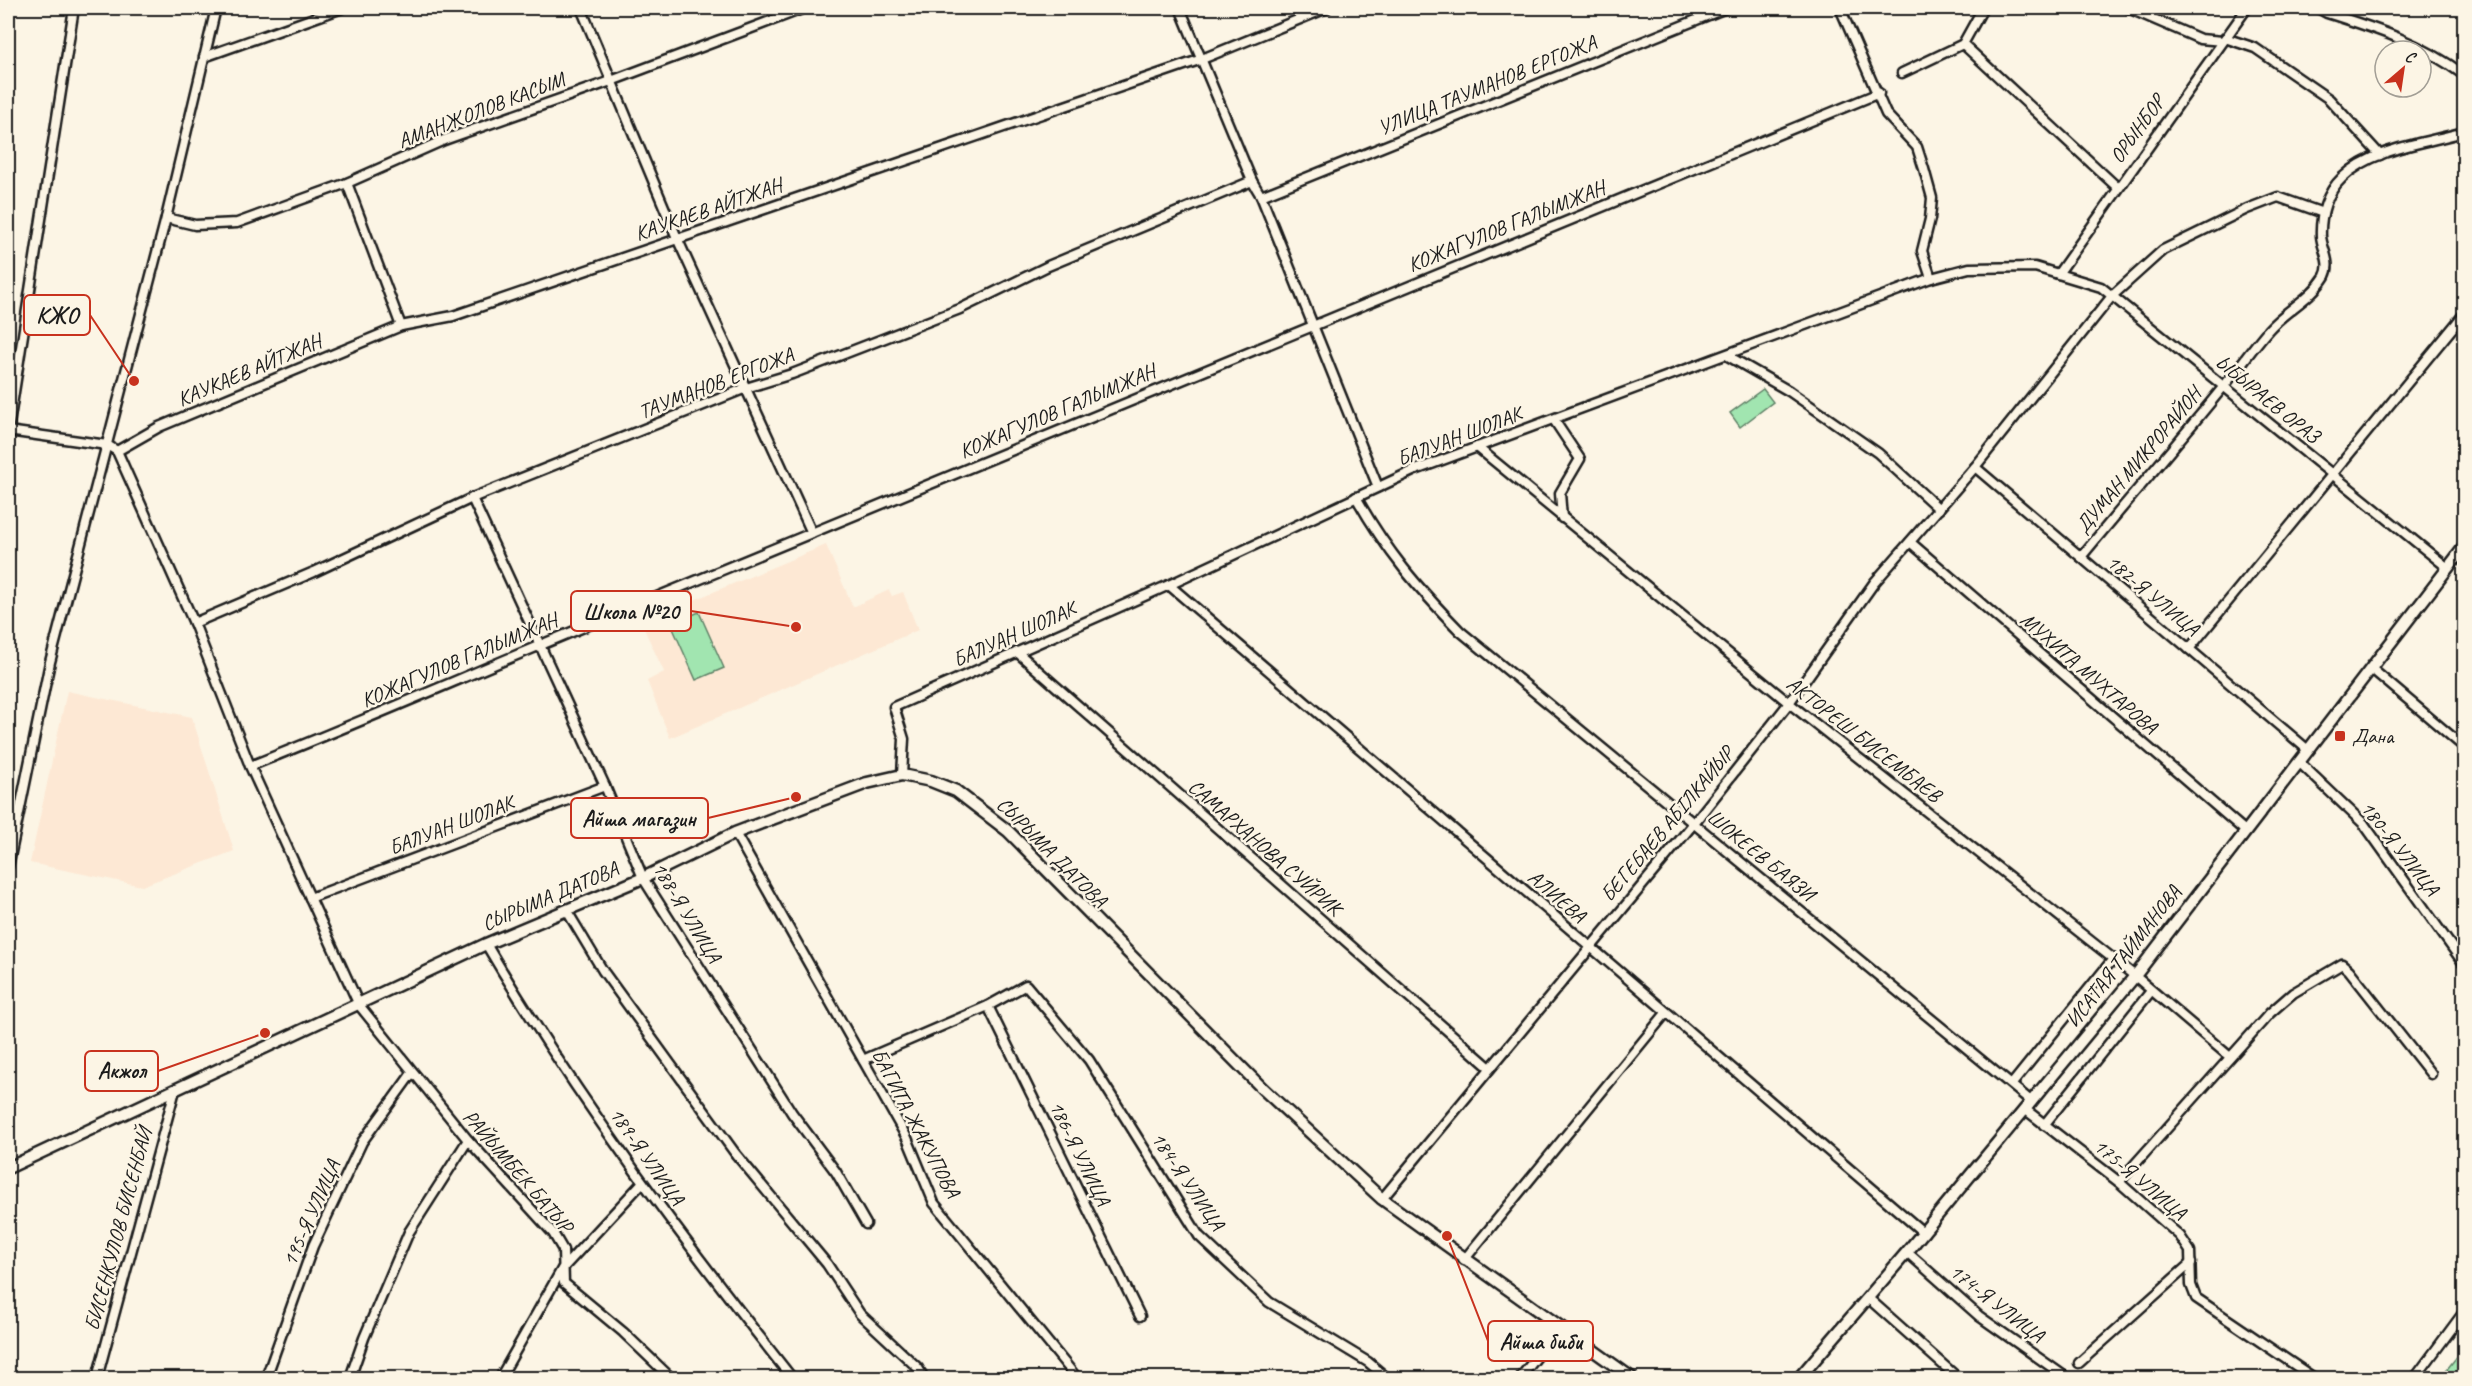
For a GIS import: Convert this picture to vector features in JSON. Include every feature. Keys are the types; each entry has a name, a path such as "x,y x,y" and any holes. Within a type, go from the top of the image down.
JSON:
{"street":[{"path":"74,8 8,430 107,445 117,451"},
{"path":"8,867 50,662 107,445 109,428 166,218 216,8"},
{"path":"204,57 342,8"},
{"path":"580,8 677,238 812,533"},
{"name":"АМАНЖОЛОВ КАСЫМ","path":"166,218 195,225 237,223 347,183 444,140 611,81 805,8"},
{"path":"1180,8 1252,182 1261,196 1378,487"},
{"name":"КАУКАЕВ АЙТЖАН","path":"117,451 159,427 401,326 453,316 1202,59 1327,8"},
{"name":"УЛИЦА ТАУМАНОВ ЕРГОЖА","path":"1261,196 1726,8"},
{"path":"1840,8 1879,93 1886,114 1917,147 1932,198 1930,219 1922,251 1931,278"},
{"path":"1902,73 1963,44 1983,8"},
{"path":"2128,8 2200,39 2224,40 2255,48 2329,99 2380,155"},
{"name":"ОРЫНБОР","path":"2058,273 2117,187 2247,8"},
{"path":"2319,8 2327,14 2398,35 2444,60 2464,75"},
{"path":"1963,44 2117,187"},
{"name":"КОЖАГУЛОВ ГАЛЫМЖАН","path":"250,766 381,714 541,644 1311,325 1879,93"},
{"path":"1975,467 2112,296 2163,250 2256,205 2278,197 2323,213 2327,198 2340,180 2355,167 2380,155 2464,132"},
{"name":"ТАУМАНОВ ЕРГОЖА","path":"194,623 314,572 472,498 746,388 792,374 960,309 1048,266 1252,182"},
{"path":"347,183 401,326"},
{"name":"ДУМАН МИКРОРАЙОН","path":"2080,557 2224,387 2270,328 2311,293 2326,274 2327,257 2321,236 2323,213"},
{"name":"БАЛУАН ШОЛАК","path":"902,775 904,739 894,707 1168,585 1378,487 1478,447 1728,356 1931,278 1969,268 2035,267 2058,273"},
{"name":"ЫБЫРАЕВ ОРАЗ","path":"2058,273 2101,287 2448,568"},
{"path":"2189,649 2464,314"},
{"path":"1728,356 1789,390 1878,453 1939,509"},
{"path":"1554,420 1580,459 1560,493 1562,518"},
{"name":"АКТОРЕШ БИСЕМБАЕВ","path":"1478,447 1789,703 2135,976 2230,1058"},
{"name":"РАЙЫМБЕК БАТЫР","path":"117,451 194,623 250,766 359,1005 468,1140 552,1233 563,1250 564,1283 572,1292 623,1332 671,1378"},
{"name":"БЕГЕБАЕВ АБІЛКАЙЫР","path":"1382,1198 1589,946 1694,823 1789,703 1874,583 1975,467"},
{"name":"182-Я УЛИЦА","path":"1975,467 2308,750"},
{"name":"ШОКЕЕВ БАЯЗИ","path":"1356,497 1380,540 1413,583 1460,631 2012,1084 2029,1106"},
{"name":"188-Я УЛИЦА","path":"472,498 605,786 643,878 792,1113 836,1172 866,1224"},
{"name":"МУХИТА МУХТАРОВА","path":"1910,542 2244,830"},
{"name":"ИСАТАЯ ТАЙМАНОВА","path":"1799,1378 1923,1233 2135,976 2244,830 2464,550"},
{"name":"АЛИЕВА","path":"1168,585 1923,1233"},
{"name":"САМАРХАНОВА СУЙРИК","path":"1017,652 1490,1068"},
{"path":"2372,669 2464,747"},
{"name":"180-Я УЛИЦА","path":"2299,762 2364,824 2464,964"},
{"name":"СЫРЫМА ДАТОВА","path":"8,1168 486,944 643,878 735,833 834,794 902,775 931,781 956,792 1008,831 1255,1081 1382,1198 1464,1260 1632,1378"},
{"name":"БАЛУАН ШОЛАК","path":"310,898 605,786"},
{"name":"БАГИТА ЖАКУПОВА","path":"735,833 907,1138 934,1203 1077,1378"},
{"path":"567,910 603,971 735,1153 827,1263 860,1314 918,1368 924,1378"},
{"name":"189-Я УЛИЦА","path":"486,944 530,1018 642,1183 792,1378"},
{"path":"2012,1084 2113,959"},
{"path":"2119,1182 2270,1013 2293,993 2342,964 2431,1074"},
{"name":"184-Я УЛИЦА","path":"988,1006 1026,985 1089,1060 1199,1236 1269,1302 1368,1362 1387,1378"},
{"path":"2044,1125 2151,991"},
{"path":"863,1060 988,1006"},
{"name":"186-Я УЛИЦА","path":"988,1006 1140,1316"},
{"path":"1464,1260 1666,1013"},
{"name":"195-Я УЛИЦА","path":"266,1378 313,1246 362,1142 412,1073"},
{"name":"БИСЕНКУЛОВ БИСЕНБАЙ","path":"96,1378 175,1090"},
{"name":"175-Я УЛИЦА","path":"2029,1106 2044,1125 2119,1182 2180,1236 2190,1251 2191,1285 2196,1298 2314,1378"},
{"path":"350,1378 408,1232 468,1140"},
{"path":"500,1378 562,1269 642,1183"},
{"name":"174-Я УЛИЦА","path":"1907,1252 1979,1316 2067,1378"},
{"path":"2079,1363 2191,1263"},
{"path":"1868,1298 1958,1378"},
{"path":"2415,1378 2464,1312"},
{"path":"1520,1378 1560,1328"}],"shaded area":[{"path":"826,545 853,607 889,590 892,596 903,592 918,630 670,738 647,681 664,672 641,622"},
{"path":"67,691 192,717 234,851 142,886 30,863"}],"green space":[{"path":"1763,389 1773,402 1740,427 1730,413"},
{"path":"699,612 724,668 696,680 671,624"},
{"path":"2463,1349 2464,1378 2440,1378"}],"place":[{"name":"КЖО","path":"134,381"},
{"name":"Школа №20","path":"796,627"},
{"name":"Дана","path":"2340,736"},
{"name":"Айша магазин","path":"796,797"},
{"name":"Акжол","path":"265,1033"},
{"name":"Айша биби","path":"1447,1236"}]}
